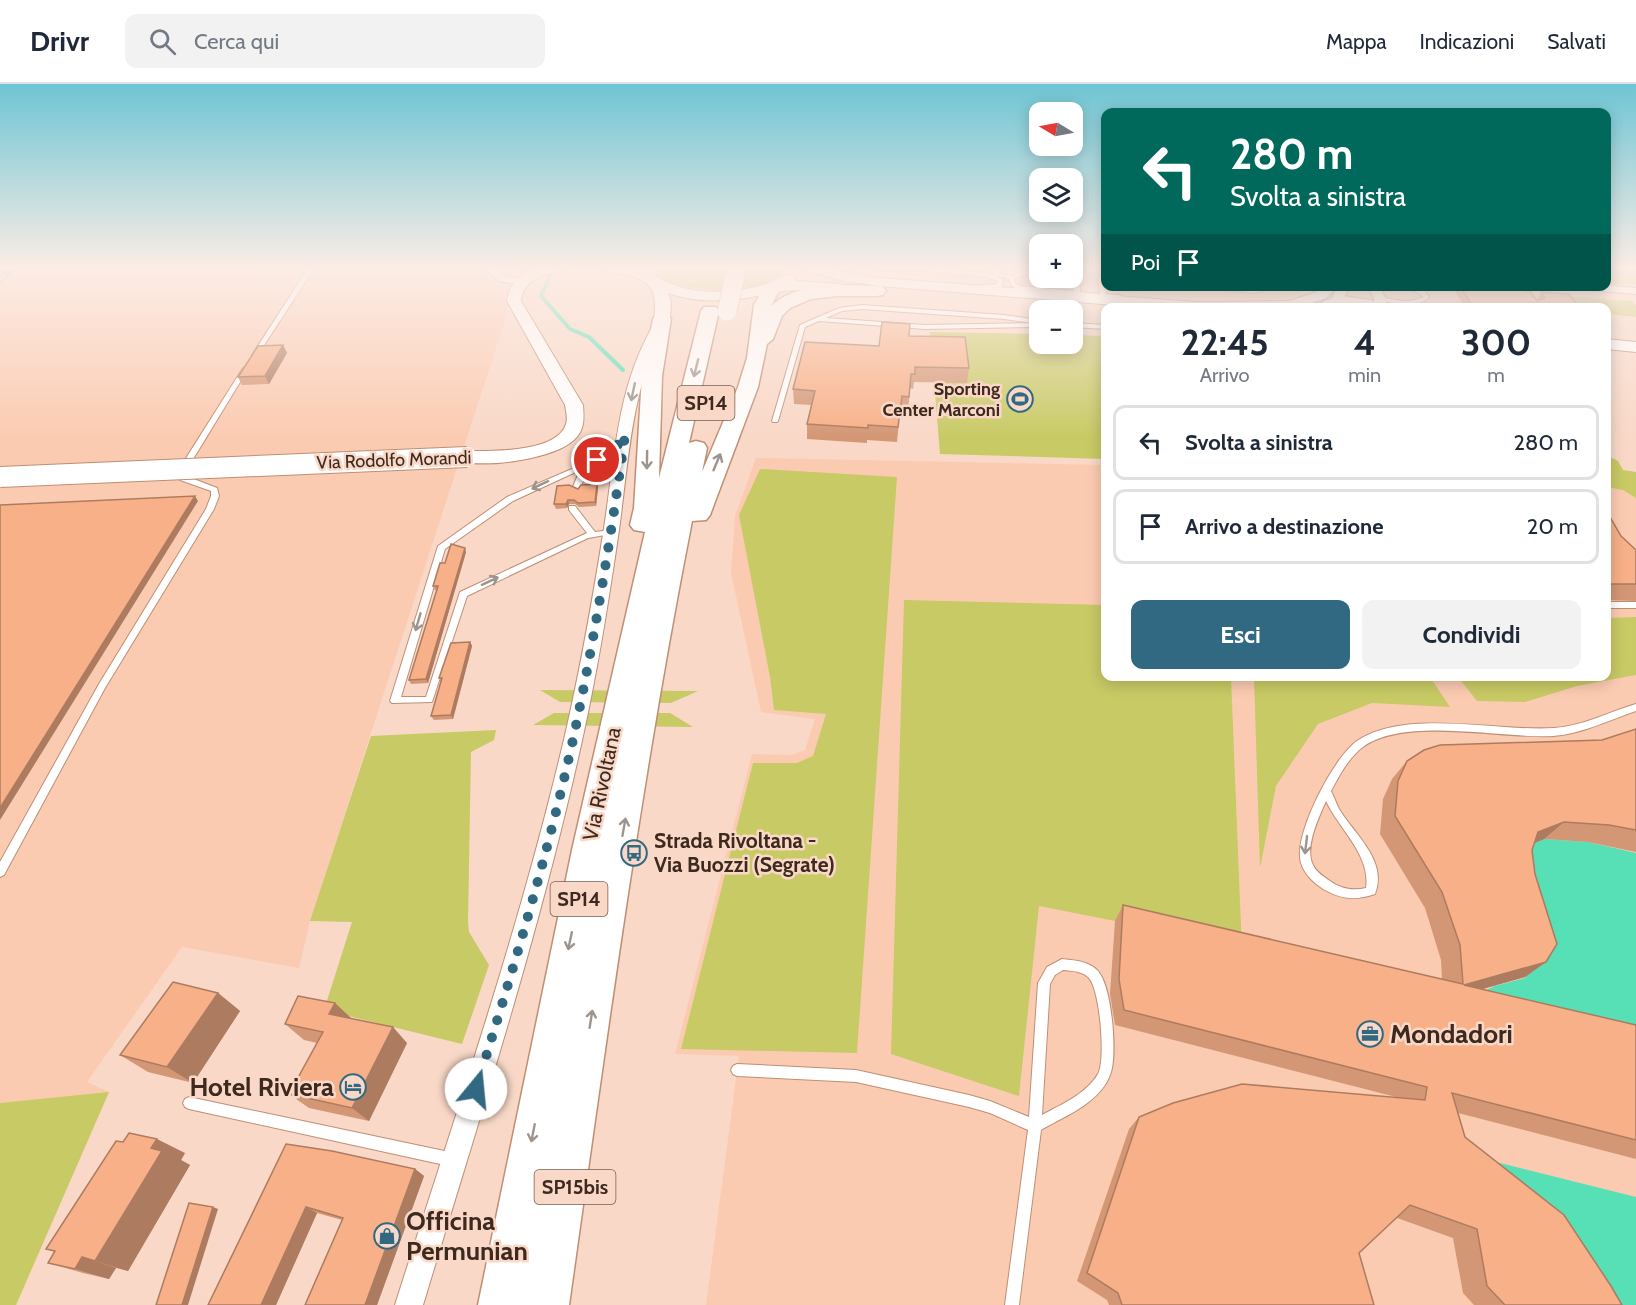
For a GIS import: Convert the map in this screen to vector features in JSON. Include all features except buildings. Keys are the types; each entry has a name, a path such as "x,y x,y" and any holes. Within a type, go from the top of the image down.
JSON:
{"highway":[{"name":"SP14","path":"620,699 620,631 623,608 646,508 652,376 661,324"},
{"name":"Via Rivoltana","path":"501,1305 560,988 620,699 665,494 715,324"},
{"name":"Via Rivoltana","path":"546,1305 650,678 717,324"},
{"path":"757,355 760,324"},
{"path":"650,678 682,586 694,528 706,488 746,391 757,355 770,324"},
{"name":"SP15bis","path":"567,1305 584,1069"}],"main road":[{"name":"Via Rodolfo Morandi","path":"0,477 514,455 543,449 567,436 577,420 574,405 527,324"},
{"path":"1611,337 1636,339"},
{"path":"1611,344 1636,347"}],"street":[{"name":"Via Rivoltana","path":"409,1305 521,943 566,771 602,533 638,371 659,324"}],"lane":[{"path":"0,872 102,686 210,509 215,496 214,490 183,478 180,474 181,470 275,324"},
{"path":"775,421 801,328 808,324"},
{"path":"884,324 939,328 1020,324"},
{"path":"938,324 939,328"},
{"path":"1083,326 1101,327"},
{"path":"572,508 602,533 463,594 429,700 395,701 441,548 510,499 613,451 625,435"},
{"path":"576,489 586,464"},
{"path":"1611,604 1636,605"},
{"path":"1326,791 1336,812 1367,856 1373,877 1371,891 1355,896 1332,890 1310,872 1305,854 1307,836 1326,791 1339,767 1360,744 1384,732 1419,728 1553,732 1575,728 1636,707"},
{"path":"1012,1305 1035,1126 1044,983 1051,971 1062,964 1081,967 1094,974 1103,996 1106,1072 1083,1098 1035,1126"},
{"path":"737,1070 856,1076 969,1101 990,1107 1035,1126"},
{"path":"189,1102 454,1160"}],"shaded area":[{"path":"0,324 504,324 310,921 299,968 182,947 87,1082 109,1092 16,1305 0,1305"},
{"name":"Sporting Center Marconi","path":"930,332 1029,334 1029,354 1083,354 1083,335 1101,336 1101,459 940,454"},
{"name":"Mondadori","path":"756,458 1101,465 1101,681 1611,681 1611,478 1636,489 1636,1305 706,1305 739,1056 675,1054 752,754 792,755 805,750 815,719 761,712 731,573 735,516"},
{"path":"1611,458 1618,461 1623,470 1636,472 1636,498 1623,490 1611,488"},
{"path":"760,469 897,477 857,1053 681,1049 753,763 797,763 813,756 826,714 774,710 770,677 739,515"},
{"path":"904,600 1101,605 1101,681 1231,681 1242,952 1115,921 1039,906 1019,1096 891,1054"},
{"path":"1636,617 1636,675 1611,680 1611,618"},
{"path":"1254,681 1433,681 1450,707 1372,703 1318,724 1276,786 1260,868"},
{"path":"1461,681 1604,681 1577,686 1525,702 1477,701"},
{"path":"540,690 698,691 671,703 560,702"},
{"path":"554,713 670,713 693,727 533,725"},
{"path":"496,730 494,740 471,752 468,922 469,932 489,965 462,1044 324,1010 352,922 310,921 371,736"},
{"path":"1544,839 1588,842 1636,853 1636,1045 1461,1001 1495,986 1525,978 1536,960 1519,850"},
{"path":"109,1092 16,1305 0,1305 0,1103"},
{"path":"1444,1149 1636,1197 1636,1305 1588,1305"}],"waterway":[{"path":"566,324 570,329 589,337 623,370"}],"place":[{"name":"Sporting Center Marconi","path":"1020,399"},
{"name":"Strada Rivoltana - Via Buozzi (Segrate)","path":"634,853"},
{"name":"Mondadori","path":"1370,1034"},
{"name":"Hotel Riviera","path":"353,1087"},
{"name":"Officina Permunian","path":"387,1236"}],"route":[{"path":"476,1089 521,943 566,771 611,532 625,435 613,451 597,460"}]}
